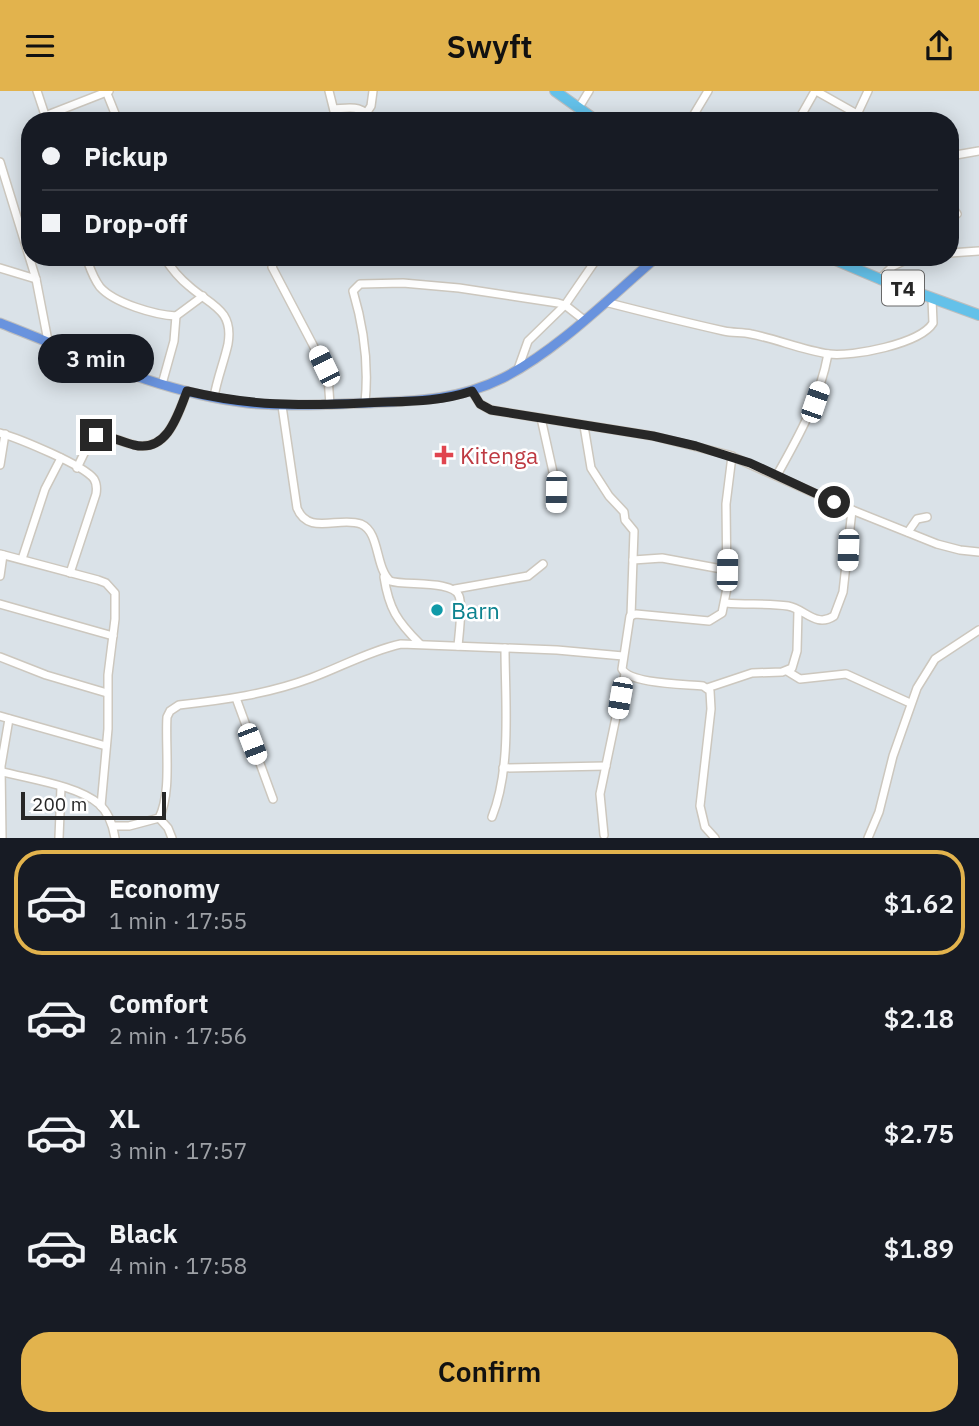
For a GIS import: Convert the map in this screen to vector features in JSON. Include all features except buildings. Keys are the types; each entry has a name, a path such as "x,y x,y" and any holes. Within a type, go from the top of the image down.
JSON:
{"highway":[{"path":"555,91 583,112"},
{"name":"T4","path":"849,266 979,316"}],"main road":[{"path":"0,323 123,371 214,397 282,406 446,398 472,391 517,370 584,320 647,266"}],"street":[{"path":"37,91 44,112"},
{"path":"60,112 107,91 115,112"},
{"path":"329,91 335,112"},
{"path":"334,109 354,107 367,112 371,106 373,91"},
{"path":"578,109 589,91"},
{"path":"695,112 708,91"},
{"path":"803,112 816,91 846,112"},
{"path":"858,112 868,91"},
{"path":"959,154 979,151"},
{"path":"1,166 21,231"},
{"path":"959,252 979,251"},
{"path":"32,266 48,341"},
{"path":"89,266 93,278 102,289 116,298 164,315 176,316 202,296"},
{"path":"171,266 188,286 220,309 229,327 228,343 214,397"},
{"path":"272,266 324,366 328,377 330,405"},
{"path":"517,370 528,341 565,305 591,266"},
{"path":"880,279 892,266"},
{"path":"0,268 36,279"},
{"path":"365,403 367,357 353,291 356,286 403,283 459,288 565,305 584,320"},
{"path":"605,302 828,354 879,350 925,332 933,323 932,299"},
{"path":"162,384 174,341 176,316"},
{"path":"777,475 803,430 815,402 828,354"},
{"path":"78,468 86,448 96,435 138,446 149,446 164,437 179,412 187,391"},
{"path":"472,391 480,404 487,409 653,436 732,456 852,510 937,544 979,552"},
{"path":"282,406 300,517 312,523 347,523 365,527 376,543 394,616 420,644"},
{"path":"541,418 555,481 555,508"},
{"path":"584,426 591,468 609,496 624,512 625,520 634,531 631,616 628,619 622,669 625,674 600,794 604,835"},
{"path":"0,465 3,433 61,458 90,474 97,486 70,573"},
{"path":"631,616 636,614 709,621 722,613 726,603 726,504 732,456"},
{"path":"22,559 45,489 61,458"},
{"path":"726,603 786,606 820,620 828,620 834,616 844,592 852,510"},
{"path":"908,532 917,519 927,517"},
{"path":"0,576 1,554 98,580 112,587 117,602 107,693 109,711 102,806"},
{"path":"633,560 662,558 727,570"},
{"path":"383,573 395,583 455,589 528,576 543,564"},
{"path":"455,589 460,601 458,646"},
{"path":"0,604 113,636"},
{"path":"788,671 795,661 798,611"},
{"path":"868,838 910,702 917,688 935,659 979,629"},
{"path":"113,826 129,826 159,818 163,811 167,717 170,711 179,705 246,697 310,679 381,648 401,644 623,656"},
{"path":"492,817 499,800 503,768 505,648"},
{"path":"0,657 46,675 107,693"},
{"path":"625,674 707,688 752,673 788,671 800,678 846,674 910,702"},
{"path":"707,688 711,701 699,806 705,827 715,838"},
{"path":"236,698 273,799"},
{"path":"0,716 106,746"},
{"path":"2,838 1,772 9,719"},
{"path":"503,768 606,766"},
{"path":"1,772 82,794 102,806 116,838"},
{"path":"60,838 61,787"},
{"path":"159,818 172,838"}],"place":[{"name":"Kitenga","path":"444,455"},
{"name":"Barn","path":"437,610"}],"route":[{"path":"96,435 138,446 156,443 172,425 187,391 244,403 278,406 412,402 446,398 472,391 480,404 498,412 653,436 729,455 834,502"}]}
